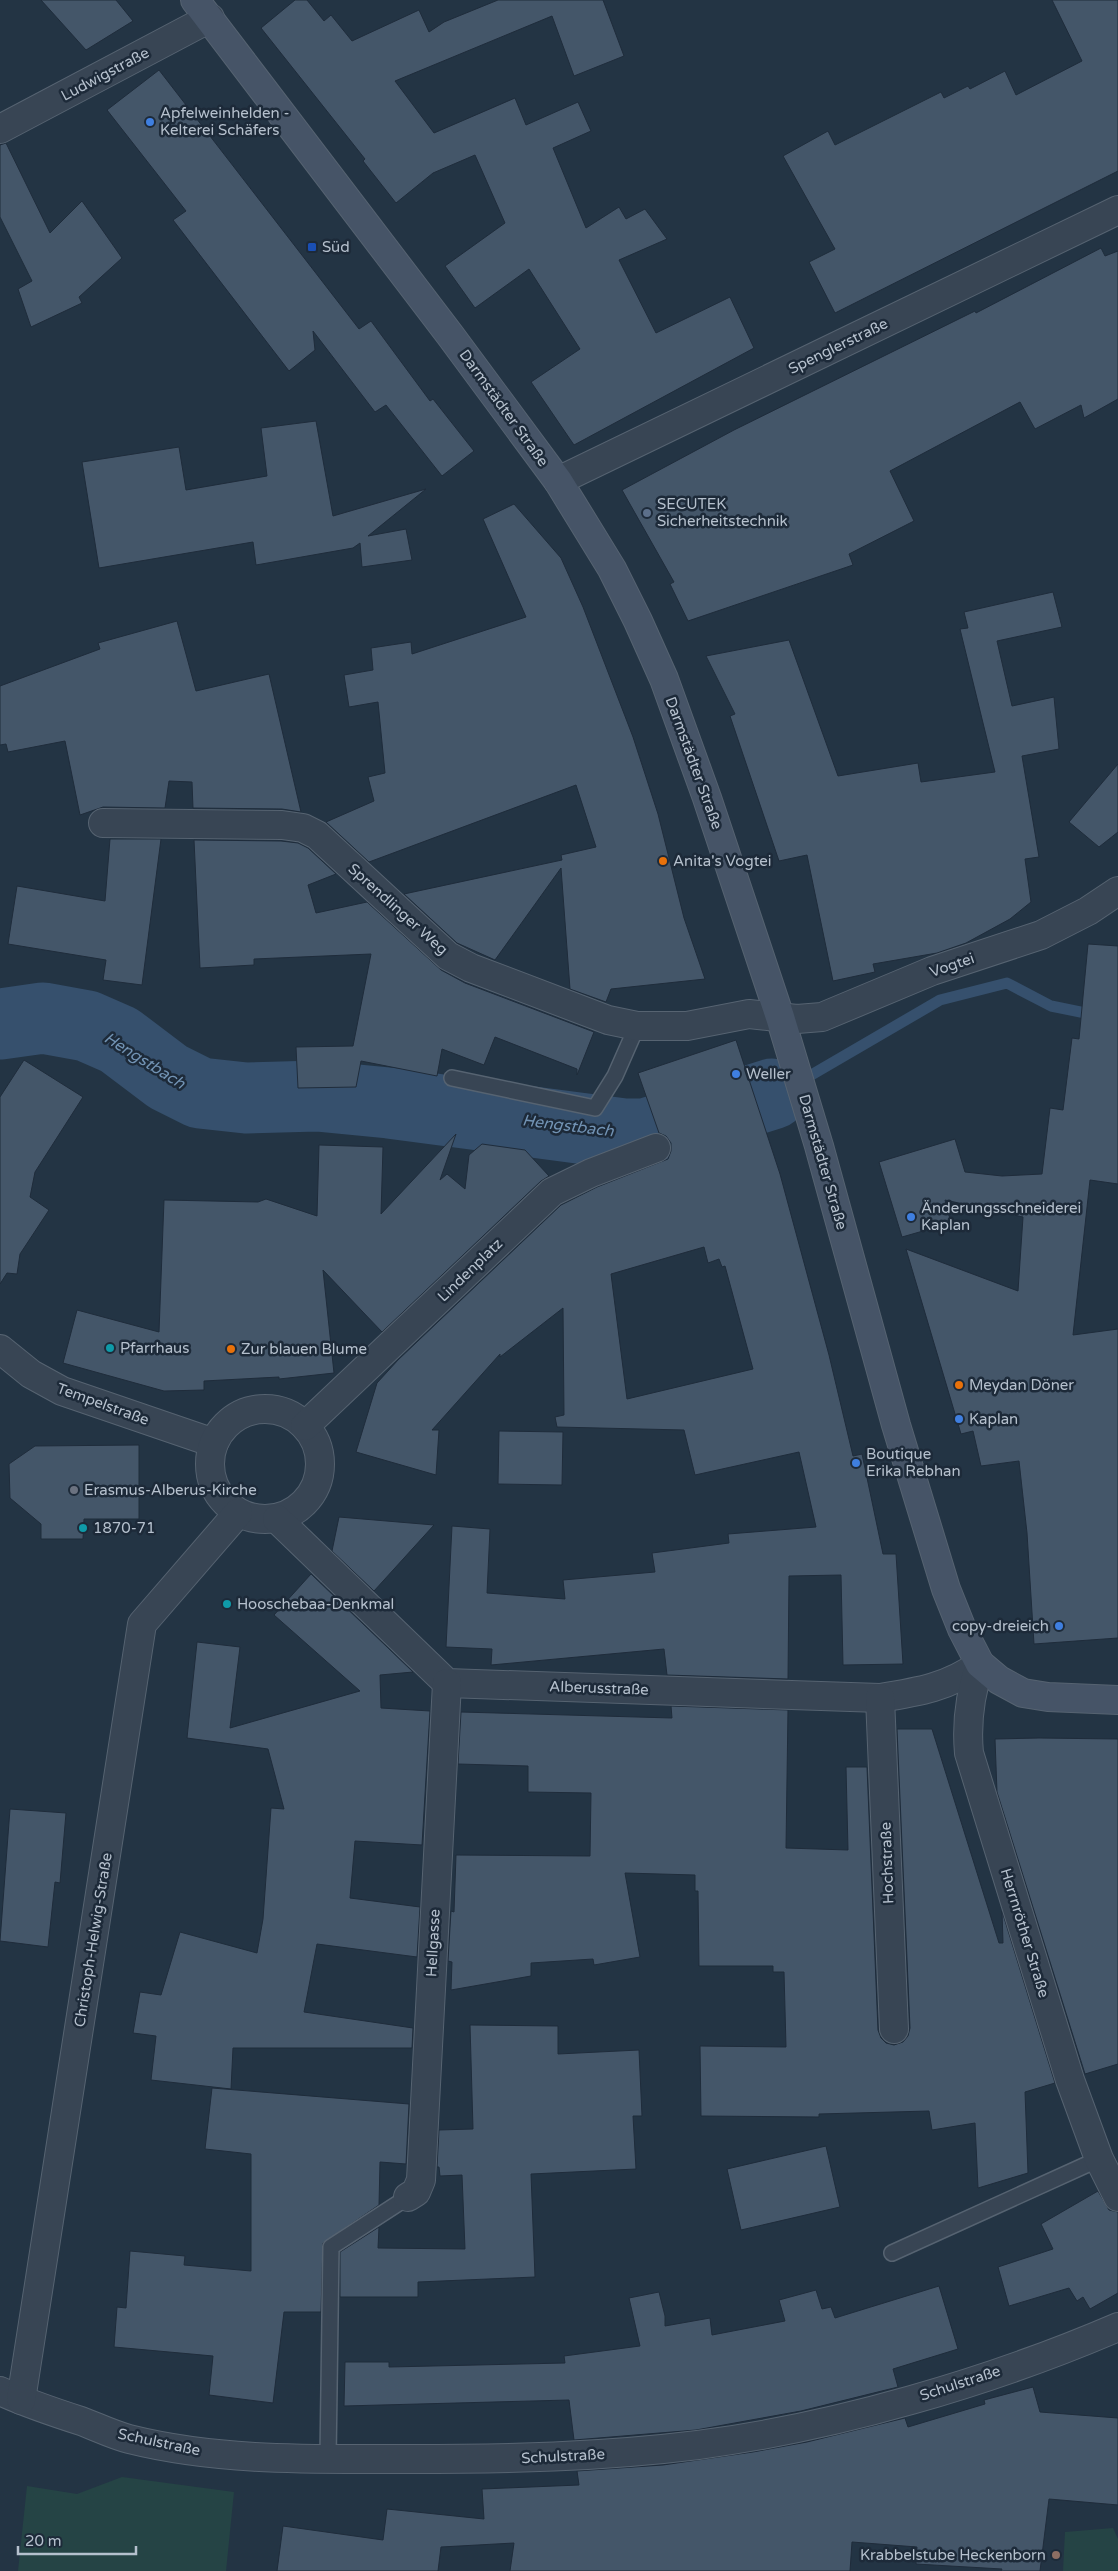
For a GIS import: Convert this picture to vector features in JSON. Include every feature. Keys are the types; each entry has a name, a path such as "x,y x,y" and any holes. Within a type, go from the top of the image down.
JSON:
{"street":[{"name":"Ludwigstraße","path":"0,129 202,9"},
{"name":"Darmstädter Straße","path":"202,9 450,334 558,481 612,569 664,679 707,798 780,1017 808,1108 896,1426 940,1571 962,1629 980,1664"},
{"name":"Spenglerstraße","path":"558,481 1118,210"},
{"name":"Sprendlinger Weg","path":"103,823 282,825 302,828 317,835 448,956 471,968 608,1020 637,1026 687,1026 750,1014 780,1017"},
{"name":"Vogtei","path":"780,1017 796,1019 822,1017 932,971 1041,935 1088,911 1118,891"},
{"name":"Lindenplatz","path":"306,1426 552,1192 591,1173 656,1148"},
{"name":"Tempelstraße","path":"0,1349 31,1374 62,1391 214,1443"},
{"path":"259,1409 281,1411 306,1426 318,1446 321,1464 318,1483 312,1494 299,1509 277,1519 256,1519 238,1513 220,1496 211,1475 214,1443 231,1421 240,1414 259,1409"},
{"name":"Christoph-Helwig-Straße","path":"11,2395 142,1624 238,1513"},
{"path":"277,1519 447,1683"},
{"name":"Alberusstraße","path":"447,1683 880,1698 940,1686 962,1677 980,1664"},
{"path":"980,1664 998,1680 1023,1693 1048,1697 1118,1700"},
{"name":"Herrnröther Straße","path":"980,1664 972,1687 968,1711 969,1754 1070,2080 1098,2159 1118,2197"},
{"name":"Hellgasse","path":"408,2197 416,2192 421,2180 447,1683"},
{"name":"Hochstraße","path":"880,1698 894,2029"},
{"name":"Schulstraße","path":"11,2395 128,2438 204,2452 328,2459 482,2460 588,2455 698,2445 782,2431 912,2398 1063,2350 1118,2327"}],"lane":[{"path":"452,1078 595,1108 615,1076 637,1026"},
{"path":"892,2253 1098,2159"},
{"path":"328,2459 331,2247 408,2197"}],"green space":[{"path":"122,2477 234,2492 226,2571 18,2571 27,2486 77,2494"},
{"path":"1113,2528 1118,2539 1118,2571 1063,2571 1065,2532"}],"building":[{"path":"41,0 116,0 133,21 86,50"},
{"path":"295,0 307,0 324,21 331,15 352,41 419,10 429,32 444,22 498,0 603,0 624,56 574,76 552,16 395,81 434,133 515,98 526,125 578,102 591,131 553,148 586,228 619,207 626,219 645,209 667,239 619,260 656,333 730,297 754,348 574,445 531,382 580,349 529,269 475,308 445,266 505,223 475,155 433,173 396,203 363,161 365,159 261,28"},
{"path":"1052,0 1118,0 1118,171 835,313 809,262 835,249 783,156 828,131 835,145 941,92 944,98 968,86 970,89 1005,71 1016,95 1082,61"},
{"path":"159,70 359,329 371,321 430,401 433,399 474,451 442,476 386,405 375,412 313,331 315,350 289,371 173,220 186,211 107,110"},
{"path":"6,143 50,233 82,201 122,258 79,297 82,303 31,327 18,289 32,281 0,217 0,145"},
{"path":"1101,248 1105,256 1118,251 1118,399 1084,418 1081,405 1035,429 1020,402 890,471 914,521 849,554 853,565 688,621 670,584 674,582 622,490 734,430 975,311 976,313"},
{"path":"316,421 333,516 426,489 368,536 406,529 412,560 362,567 360,543 353,548 256,565 253,542 99,568 82,462 179,447 186,490 267,476 261,428"},
{"path":"514,504 561,558 583,607 633,737 658,814 684,918 705,979 611,989 606,1002 570,989 561,868 495,960 457,943 404,894 562,860 561,855 596,847 576,785 369,862 326,822 374,801 368,777 385,773 378,702 349,707 344,675 373,670 371,648 411,642 412,654 526,617 483,519"},
{"path":"1053,592 1062,627 997,641 1012,706 1054,697 1059,749 1022,756 1039,857 1025,859 1031,902 1010,919 966,943 937,953 873,964 875,972 833,981 807,855 779,861 730,716 735,714 706,656 789,640 838,776 918,763 921,782 995,772 960,629 968,628 964,612"},
{"path":"177,621 196,691 269,674 301,812 282,809 193,808 192,782 169,781 165,808 103,807 80,815 65,741 8,752 6,744 0,745 0,686 100,649 98,643"},
{"path":"1118,764 1118,832 1099,847 1069,822"},
{"path":"110,839 161,839 142,985 103,980 106,960 8,944 17,886 105,901"},
{"path":"194,840 281,841 298,843 308,848 336,874 308,885 316,913 367,902 441,970 465,983 594,1032 577,1075 577,1069 495,1037 484,1065 442,1049 437,1076 361,1061 356,1087 298,1088 296,1047 353,1046 371,954 254,959 254,965 200,968"},
{"path":"1088,944 1118,946 1118,1184 1090,1180 1073,1335 1118,1329 1118,1638 1034,1644 1027,1533 1019,1461 981,1466 973,1431 961,1434 906,1249 1018,1291 1023,1217 945,1200 951,1223 902,1237 879,1162 955,1139 965,1172 1002,1176 1042,1174 1050,1108 1063,1110 1072,1038 1079,1039"},
{"path":"736,1040 780,1174 829,1355 853,1456 862,1454 883,1554 896,1554 903,1664 843,1665 841,1575 789,1576 788,1679 667,1675 664,1649 491,1665 492,1649 446,1647 452,1526 490,1529 487,1593 565,1599 563,1580 655,1572 652,1553 729,1543 728,1534 816,1527 799,1452 695,1475 684,1430 557,1427 555,1417 564,1415 563,1308 500,1357 500,1354 432,1430 439,1430 436,1475 356,1452 377,1383 398,1360 561,1205 597,1187 668,1159 671,1143 666,1136 659,1133 638,1073","holes":["704,1247 708,1263 719,1259 722,1267 725,1266 753,1369 627,1399 611,1274"]},
{"path":"24,1060 83,1097 35,1172 30,1197 49,1210 20,1254 17,1274 7,1273 0,1284 0,1097"},
{"path":"456,1134 440,1180 447,1174 465,1189 469,1155 482,1144 525,1150 549,1176 541,1181 382,1332 323,1270 334,1373 279,1379 279,1377 204,1381 204,1390 164,1391 63,1363 77,1310 159,1332 164,1200 258,1202 266,1199 317,1216 319,1145 383,1147 381,1214"},
{"path":"499,1431 563,1432 562,1485 498,1484"},
{"name":"Erasmus-Alberus-Kirche","path":"139,1445 139,1519 84,1519 83,1539 41,1539 41,1524 10,1498 9,1464 35,1446"},
{"path":"339,1517 434,1525 374,1591 332,1551"},
{"path":"311,1574 413,1672 380,1675 381,1708 430,1711 422,1845 355,1841 350,1898 420,1907 417,1957 317,1944 304,2012 413,2028 412,2048 233,2048 231,2089 151,2080 156,2036 133,2033 140,1992 161,1995 180,1932 257,1953 263,1919 271,1808 284,1809 268,1749 187,1738 197,1642 240,1647 230,1728 360,1691 274,1615"},
{"path":"671,1706 788,1710 786,1848 848,1850 846,1767 867,1767 878,2030 881,2038 886,2043 894,2045 903,2042 908,2036 910,2028 897,1729 932,1729 999,1943 1003,1943 1002,1911 1055,2083 1025,2092 1028,2173 978,2188 975,2123 932,2130 929,2111 819,2114 819,2117 701,2116 700,2046 786,2047 784,1972 773,1972 773,1966 699,1966 698,1891 695,1891 695,1875 625,1873 640,1957 594,1965 593,1959 531,1963 531,1976 451,1990 452,1962 448,1961 451,1911 454,1912 456,1855 590,1856 591,1793 528,1792 528,1766 458,1764 461,1712 672,1718"},
{"path":"995,1739 1118,1739 1118,2064 1085,2074 997,1792"},
{"path":"10,1809 66,1813 60,1883 55,1882 48,1947 0,1941"},
{"path":"470,2025 558,2026 558,2054 639,2050 642,2116 633,2116 636,2169 531,2174 535,2277 418,2282 418,2297 340,2297 340,2252 379,2227 378,2248 465,2249 462,2175 440,2176 439,2167 437,2167 439,2130 473,2129"},
{"path":"212,2088 409,2104 406,2164 380,2162 379,2205 323,2243 321,2312 284,2312 273,2403 209,2395 213,2356 114,2347 117,2307 126,2308 130,2251 185,2256 184,2265 251,2271 251,2154 205,2149"},
{"path":"826,2146 840,2207 741,2230 727,2169"},
{"path":"1098,2191 1109,2210 1118,2212 1118,2293 1090,2309 1083,2297 1077,2301 1069,2288 1009,2306 998,2267 1053,2249 1041,2224"},
{"path":"939,2286 958,2349 893,2369 898,2387 801,2411 696,2430 574,2440 569,2400 344,2406 345,2362 389,2362 389,2367 565,2363 564,2356 640,2346 629,2298 659,2292 665,2316 665,2326 710,2318 712,2335 785,2321 779,2300 816,2290 822,2309 831,2307 835,2318"},
{"path":"1033,2387 1040,2412 1118,2418 1118,2505 1049,2499 1040,2571 1001,2571 1002,2569 916,2564 917,2547 852,2542 850,2571 510,2571 514,2543 441,2547 438,2571 277,2571 283,2526 383,2540 387,2509 484,2519 482,2489 579,2485 577,2471 663,2465 753,2452 807,2442 905,2418 908,2427 985,2404 984,2400"}],"waterway":[{"name":"Hengstbach","path":"772,1094 801,1081 940,1000 1007,983 1051,1006 1090,1014 1118,1017"},
{"name":"Hengstbach","path":"0,1024 43,1018 87,1026 119,1040 168,1077 200,1093 246,1098 317,1096 389,1103 624,1134 645,1134 772,1094"}],"place":[{"name":"Apfelweinhelden - Kelterei Schäfers","path":"150,122"},
{"name":"Süd","path":"312,247"},
{"name":"SECUTEK Sicherheitstechnik","path":"647,513"},
{"name":"Anita's Vogtei","path":"663,861"},
{"name":"Weller","path":"736,1074"},
{"name":"Änderungsschneiderei Kaplan","path":"911,1217"},
{"name":"Pfarrhaus","path":"110,1348"},
{"name":"Zur blauen Blume","path":"231,1349"},
{"name":"Meydan Döner","path":"959,1385"},
{"name":"Kaplan","path":"959,1419"},
{"name":"Boutique Erika Rebhan","path":"856,1463"},
{"name":"Erasmus-Alberus-Kirche","path":"74,1490"},
{"name":"1870-71","path":"83,1528"},
{"name":"Hooschebaa-Denkmal","path":"227,1604"},
{"name":"copy-dreieich","path":"1059,1626"},
{"name":"Krabbelstube Heckenborn","path":"1056,2555"}]}
